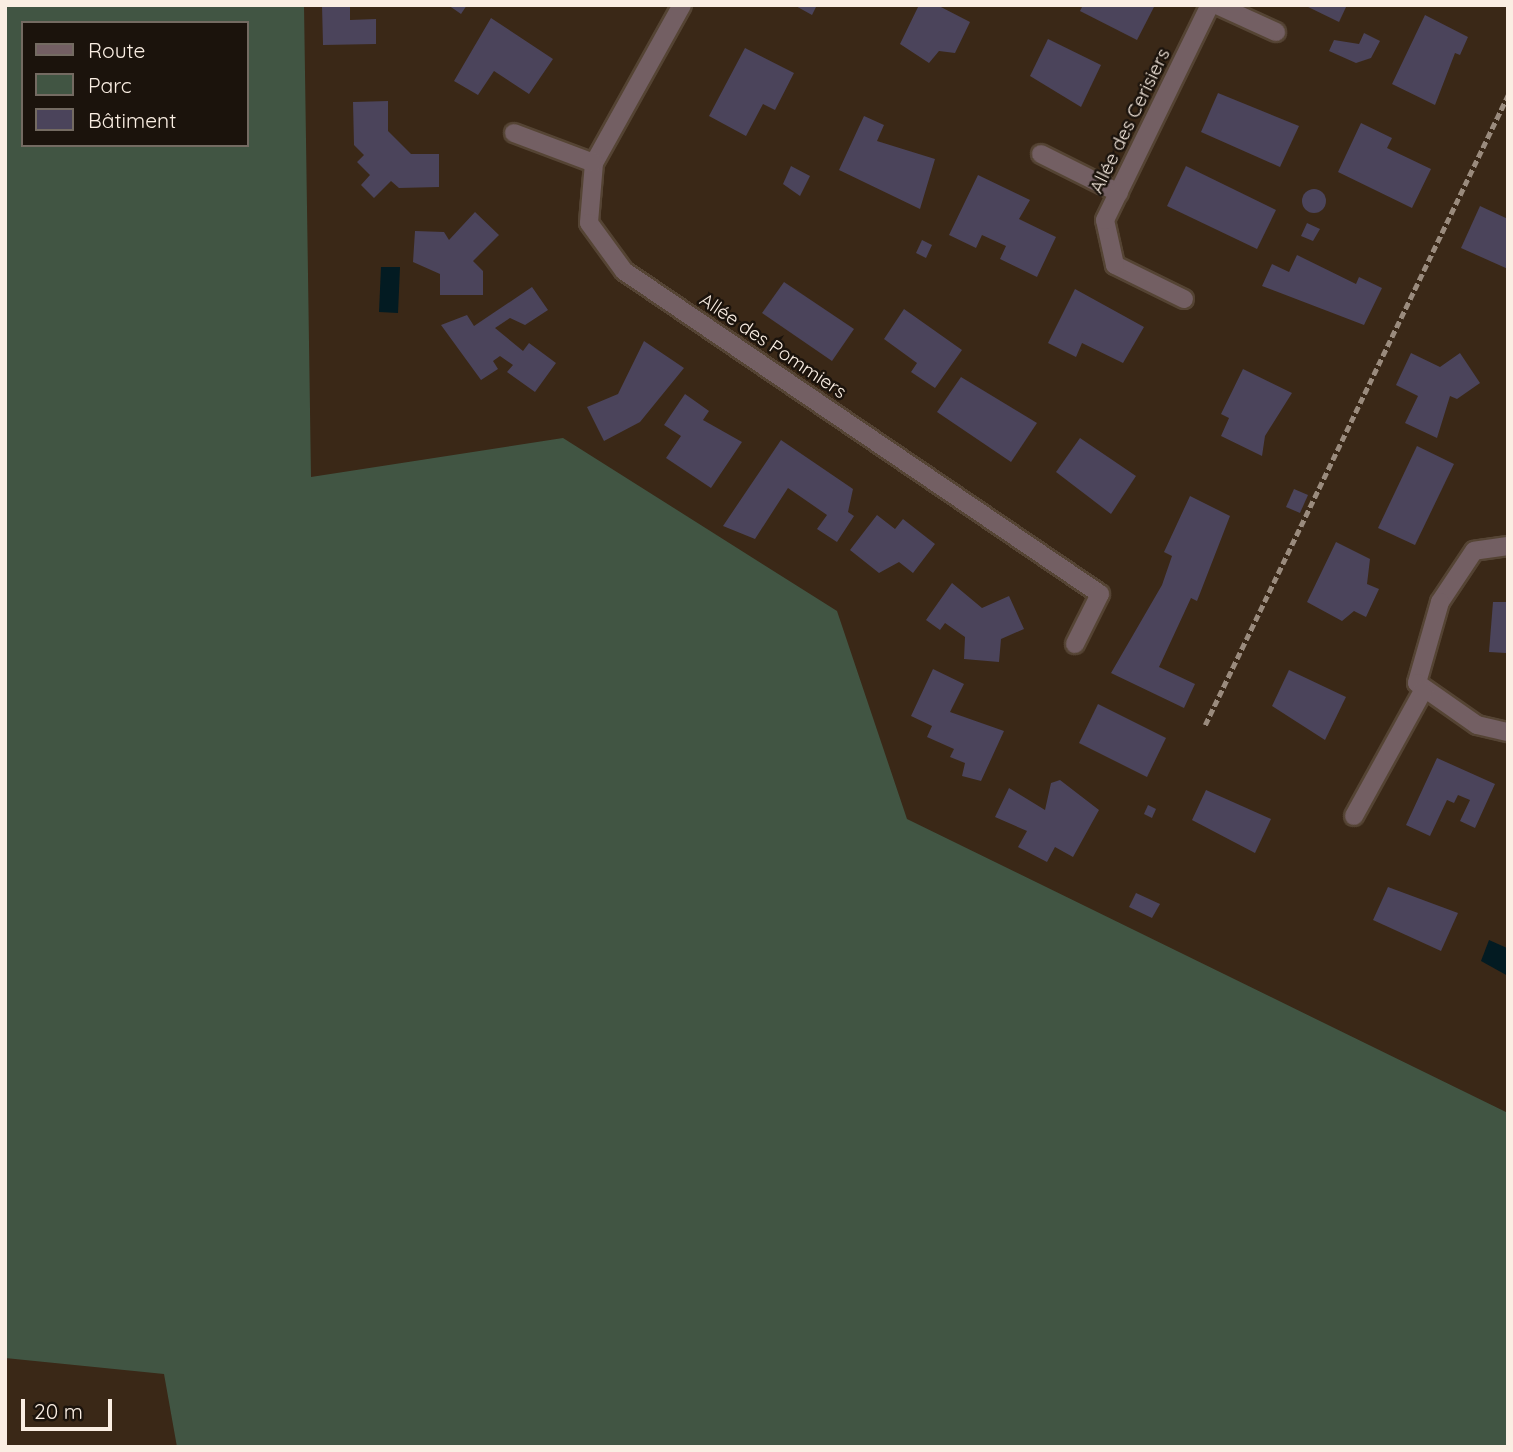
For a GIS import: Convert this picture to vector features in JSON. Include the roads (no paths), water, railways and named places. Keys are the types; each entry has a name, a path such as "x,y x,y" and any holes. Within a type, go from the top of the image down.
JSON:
{"street":[{"name":"Allée des Pommiers","path":"682,5 594,163 589,223 624,271 1100,594 1075,644"},
{"name":"Allée des Cerisiers","path":"1184,299 1115,265 1105,220 1210,5"},
{"path":"1217,5 1276,32"},
{"path":"514,132 594,163"},
{"path":"1041,154 1119,193"},
{"path":"1508,546 1474,551 1440,603 1417,683 1423,691 1477,725 1508,732"},
{"path":"1354,817 1423,691"}],"water":[{"path":"381,267 400,267 398,313 379,312"},
{"path":"1489,940 1507,948 1508,976 1481,961"}]}
